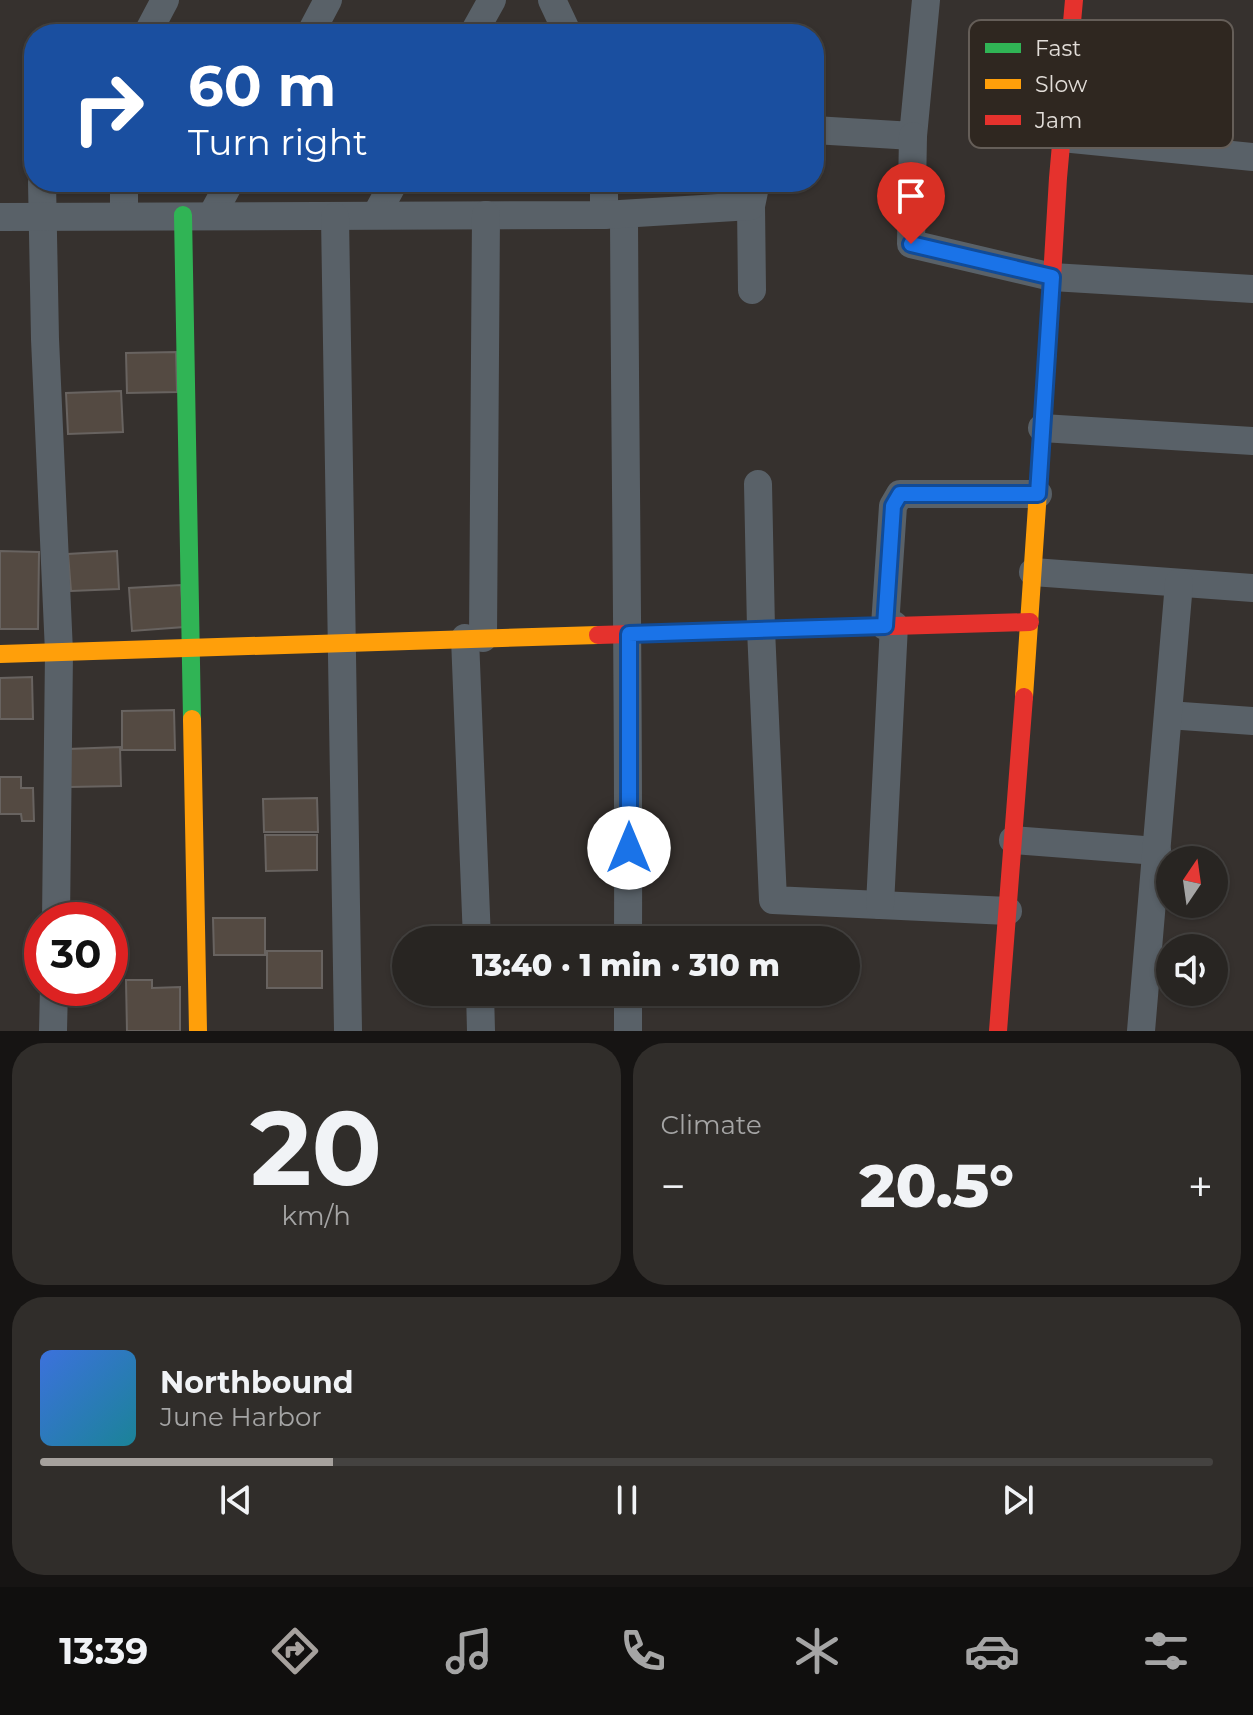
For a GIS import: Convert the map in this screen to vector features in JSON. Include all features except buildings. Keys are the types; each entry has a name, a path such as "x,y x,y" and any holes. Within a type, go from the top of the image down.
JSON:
{"street":[{"path":"152,24 165,0"},
{"path":"315,24 328,0"},
{"path":"479,24 492,0"},
{"path":"552,0 563,24"},
{"path":"926,0 913,136 911,244 1052,277 1253,289"},
{"path":"1072,20 1074,0"},
{"path":"824,131 913,136"},
{"path":"998,1031 1030,622 1061,148"},
{"path":"1163,148 1253,157"},
{"path":"43,192 45,339 59,652 56,902"},
{"path":"124,192 124,215"},
{"path":"212,215 225,192"},
{"path":"376,215 389,192"},
{"path":"607,192 614,214 625,491 629,634 628,926"},
{"path":"0,217 614,214 753,194 752,290"},
{"path":"183,215 198,1031"},
{"path":"477,926 474,638 486,215"},
{"path":"335,217 348,1031"},
{"path":"1042,428 1253,441"},
{"path":"758,484 773,900 1008,911"},
{"path":"880,905 893,506 900,494 1038,494"},
{"path":"1033,572 1253,588"},
{"path":"1157,846 1179,583"},
{"path":"0,654 1030,622"},
{"path":"1168,715 1253,721"},
{"path":"1013,840 1156,851"},
{"path":"1141,1031 1156,862"},
{"path":"53,1031 54,1006"},
{"path":"480,1006 481,1031"},
{"path":"628,1006 628,1031"}],"traffic: fast":[{"path":"183,215 192,719"}],"traffic: slow":[{"path":"1024,697 1048,344"},
{"path":"0,654 598,635"},
{"path":"192,719 198,1031"}],"traffic: jam":[{"path":"1072,20 1074,0"},
{"path":"1048,344 1061,148"},
{"path":"598,635 1030,622"},
{"path":"998,1031 1024,697"}],"route":[{"path":"629,848 629,634 885,626 893,506 900,494 1038,494 1052,277 911,244"}]}
